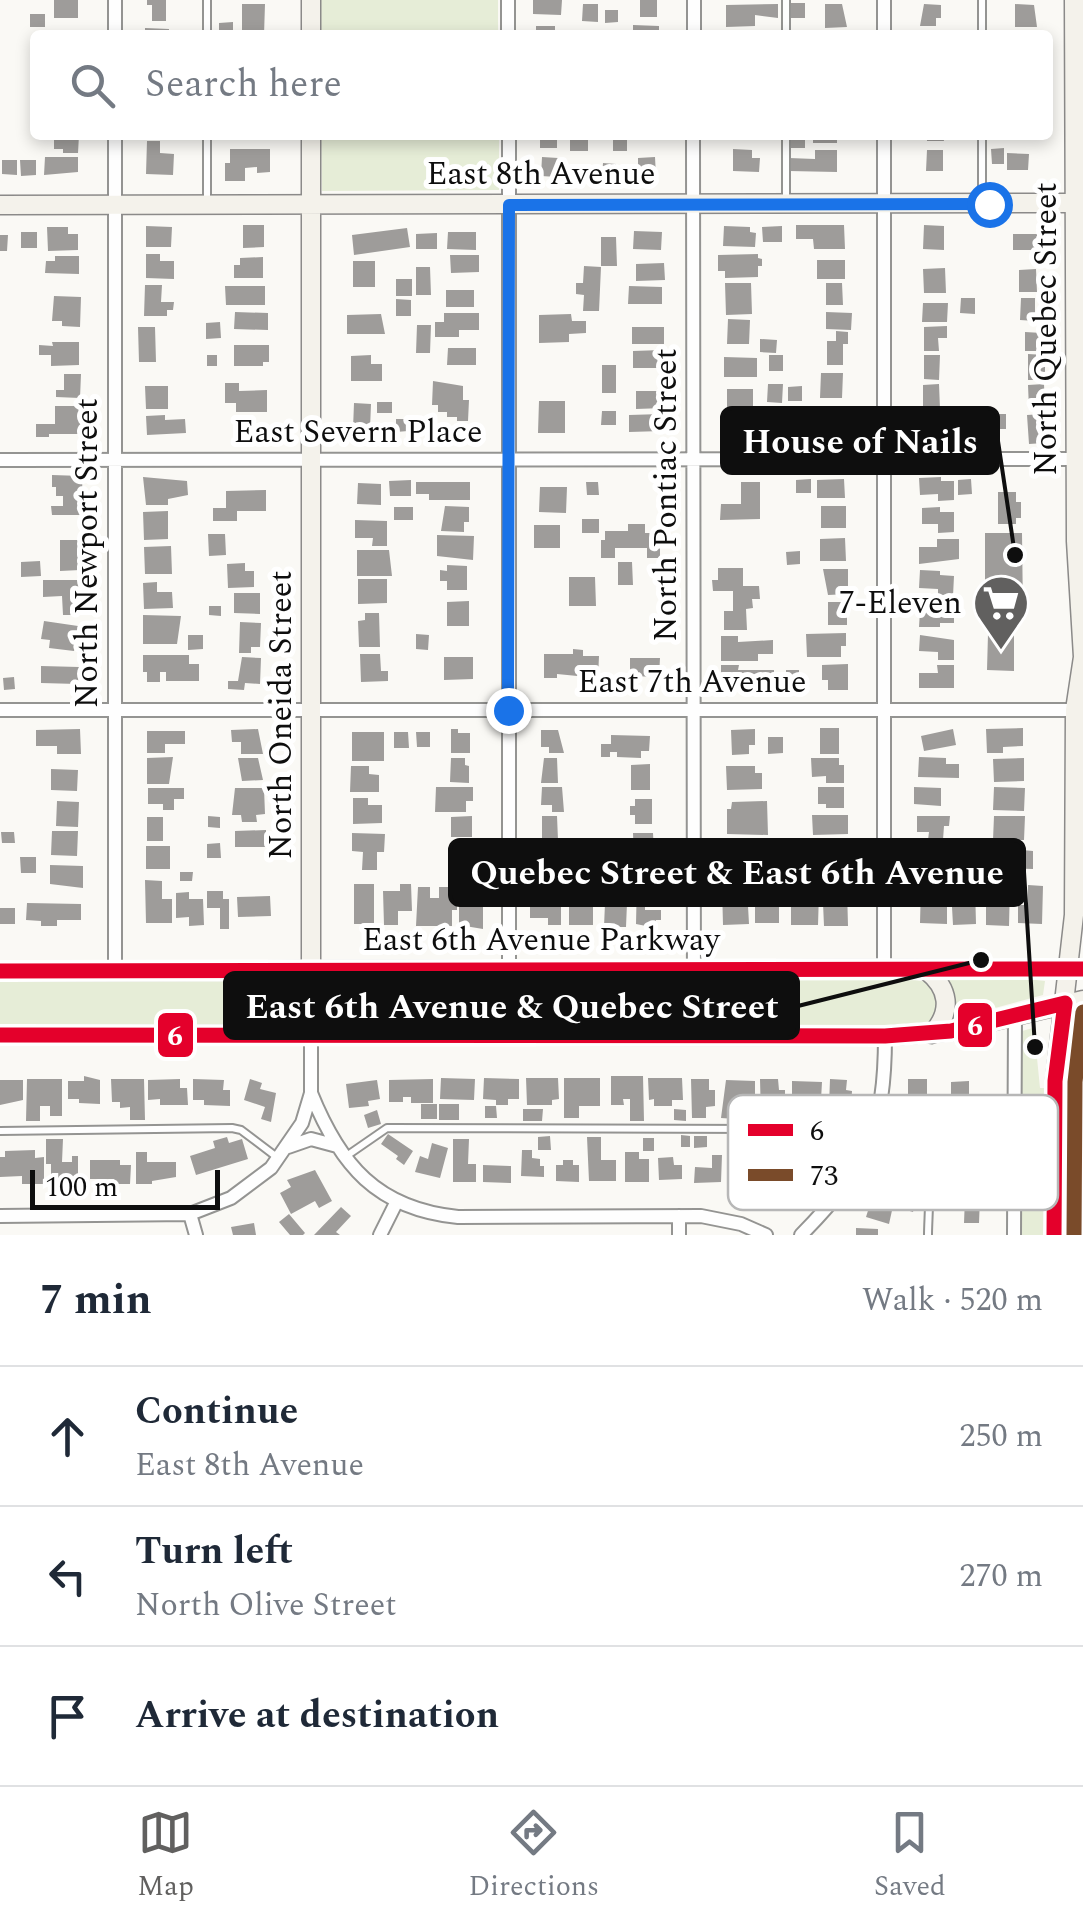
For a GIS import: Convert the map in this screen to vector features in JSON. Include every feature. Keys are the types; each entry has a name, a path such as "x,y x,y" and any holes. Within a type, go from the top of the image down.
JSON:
{"main road":[{"path":"310,0 310,30"},
{"name":"North Quebec Street","path":"1055,1095 1074,1002 1083,658 1076,459 1080,333 1079,46 1074,0"},
{"name":"North Oneida Street","path":"310,140 311,1035"},
{"name":"East 8th Avenue","path":"0,205 1079,203"},
{"name":"East 6th Avenue Parkway","path":"0,971 1076,969"},
{"path":"926,970 941,984 947,1003 942,1021 932,1034"},
{"path":"0,1035 885,1036 932,1034 1074,1002"},
{"path":"1076,1235 1078,1096 1083,1044"},
{"name":"North Quebec Street","path":"1054,1210 1054,1235"}],"street":[{"path":"114,0 115,30"},
{"path":"508,0 508,30"},
{"path":"694,0 694,30"},
{"path":"884,0 884,30"},
{"name":"North Newport Street","path":"115,140 115,971"},
{"path":"509,140 509,970"},
{"name":"North Pontiac Street","path":"694,140 694,1034"},
{"path":"884,140 884,970"},
{"name":"East Severn Place","path":"0,460 1076,459"},
{"name":"East 7th Avenue","path":"0,710 1079,710"},
{"path":"1015,1016 1015,1095"},
{"name":"North Oneida Street","path":"190,1214 231,1198 260,1178 288,1146 302,1122 311,1093 311,1035"},
{"path":"882,1095 885,1036"},
{"path":"311,1093 340,1152 362,1179 397,1200 445,1216 719,1218 766,1235"},
{"path":"288,1146 311,1139 340,1152"},
{"path":"380,1235 397,1200"},
{"path":"802,1235 825,1210"},
{"path":"1014,1210 1014,1235"},
{"path":"0,1216 190,1214 196,1235"},
{"path":"679,1216 679,1235"},
{"path":"522,1218 522,1235"}],"lane":[{"path":"207,0 207,30"},
{"path":"786,0 786,30"},
{"path":"982,0 982,30"},
{"path":"207,140 207,204"},
{"path":"786,140 786,204"},
{"path":"982,140 982,204"},
{"path":"0,1131 232,1128 279,1159"},
{"path":"340,1152 387,1128 728,1129"}],"green space":[{"path":"321,0 498,0 498,30 321,30"},
{"path":"321,140 499,140 499,190 322,191"},
{"path":"329,979 915,980 927,982 936,990 939,1017 923,1029 325,1027 323,984"},
{"path":"947,980 1045,981 1043,995 951,1020"},
{"path":"0,981 295,981 300,989 300,1022 293,1029 0,1029"},
{"path":"1033,1028 1033,1057 1037,1058 1044,1095 1022,1095 1022,1031"},
{"path":"1021,1210 1044,1210 1044,1235 1021,1235"}],"building":[{"path":"54,0 78,0 78,18 54,18"},
{"path":"147,0 166,0 166,21 152,21 152,5 147,5"},
{"path":"533,0 562,0 561,15 533,14"},
{"path":"640,0 657,0 657,17 640,17"},
{"path":"789,3 805,3 805,18 789,18"},
{"path":"242,4 265,4 264,30 242,30"},
{"path":"583,4 598,4 598,22 582,21"},
{"path":"778,4 778,18 755,15 755,26 726,27 726,5"},
{"path":"825,4 842,4 847,27 825,28"},
{"path":"924,4 941,5 941,18 936,18 936,26 920,26"},
{"path":"1015,4 1034,5 1037,27 1015,27"},
{"path":"605,10 618,10 618,22 605,23"},
{"path":"30,14 45,14 45,27 30,27"},
{"path":"233,22 233,30 219,30 219,23"},
{"path":"633,25 659,26 659,30 633,30"},
{"path":"536,26 555,26 555,30 536,30"},
{"path":"54,140 79,140 78,153 54,149"},
{"path":"540,140 557,140 557,148 540,148"},
{"path":"570,140 588,140 588,151 570,151"},
{"path":"613,140 627,140 627,151 613,151"},
{"path":"790,140 805,140 805,148 790,148"},
{"path":"813,140 837,140 837,143"},
{"path":"147,141 160,141 160,153 174,154 173,175 146,174"},
{"path":"1004,148 1004,164 992,164 991,149"},
{"path":"230,149 270,149 270,172 257,173 257,167 245,168 245,181 225,181"},
{"path":"733,149 752,150 752,158 760,158 759,172 733,171"},
{"path":"815,150 837,150 837,172 789,171 789,158 815,159"},
{"path":"927,150 943,150 943,171 926,171"},
{"path":"1007,153 1029,154 1028,170 1007,170"},
{"path":"45,157 78,157 78,172 44,175"},
{"path":"542,157 558,158 557,177 541,176"},
{"path":"655,157 656,176 638,177 638,158"},
{"path":"2,160 17,160 17,175 2,174"},
{"path":"20,160 36,160 36,175 21,176"},
{"path":"603,163 616,164 615,177 602,177"},
{"path":"243,225 264,225 264,247 243,248"},
{"path":"796,225 844,225 845,249 814,249 813,239 796,239"},
{"path":"924,225 944,226 944,250 923,249"},
{"path":"146,226 172,227 171,247 146,247"},
{"path":"724,226 750,227 750,232 756,233 755,247 723,246"},
{"path":"782,226 782,242 763,242 762,227"},
{"path":"47,227 68,227 68,234 78,234 78,250 48,251"},
{"path":"407,228 410,247 354,255 352,235"},
{"path":"634,231 662,232 661,250 633,249"},
{"path":"21,232 37,232 37,248 21,248"},
{"path":"448,232 476,232 476,250 447,249"},
{"path":"437,233 437,249 416,249 416,234"},
{"path":"1013,234 1037,234 1037,250 1013,250"},
{"path":"0,235 8,235 7,251 0,251"},
{"path":"601,237 616,237 617,266 601,266"},
{"path":"146,254 160,254 160,261 174,261 174,279 146,278"},
{"path":"758,254 762,266 758,266 758,277 725,278 725,271 718,271 718,255"},
{"path":"450,255 479,255 479,272 451,273"},
{"path":"55,256 79,256 79,274 45,273 46,261 55,261"},
{"path":"263,257 263,278 234,278 234,265 240,265 240,258"},
{"path":"817,260 845,260 845,279 817,279"},
{"path":"353,261 375,261 375,287 353,287"},
{"path":"664,263 665,280 636,281 636,264"},
{"path":"584,266 601,267 599,311 583,311 584,295 576,294 576,283 583,283"},
{"path":"416,267 430,267 431,295 416,295"},
{"path":"945,268 946,293 924,293 923,269"},
{"path":"1036,269 1037,292 1019,292 1019,270"},
{"path":"396,279 412,279 412,296 396,296"},
{"path":"725,283 751,283 752,314 726,315"},
{"path":"826,283 842,283 843,305 826,305"},
{"path":"145,285 162,285 161,302 174,302 167,316 144,316"},
{"path":"225,286 265,286 265,305 226,305"},
{"path":"629,286 662,287 662,304 628,304"},
{"path":"446,290 474,290 474,307 446,307"},
{"path":"54,296 81,297 80,327 52,321"},
{"path":"961,298 975,298 975,314 960,313"},
{"path":"1021,298 1035,298 1035,321 1020,320"},
{"path":"396,299 411,300 411,316 396,316"},
{"path":"923,303 948,303 947,322 922,322"},
{"path":"235,312 268,313 268,330 234,329"},
{"path":"826,312 852,313 851,330 826,329"},
{"path":"444,313 479,313 479,330 459,330 459,337 435,337 435,322 444,322"},
{"path":"381,314 385,334 347,334 347,315"},
{"path":"571,314 572,321 586,321 586,333 569,334 569,342 539,343 539,315"},
{"path":"728,319 750,320 749,344 727,344"},
{"path":"220,322 221,338 206,339 206,323"},
{"path":"417,325 431,325 430,353 416,353"},
{"path":"947,326 947,338 938,338 939,351 924,351 924,327"},
{"path":"138,327 155,327 156,362 139,362"},
{"path":"632,327 664,327 664,344 632,344"},
{"path":"836,331 848,332 848,344 843,344 843,365 827,365 827,341 836,341"},
{"path":"1025,332 1042,333 1042,351 1025,351"},
{"path":"760,339 777,340 776,353 760,352"},
{"path":"52,342 79,342 79,365 51,366 51,355 39,355 39,345 53,346"},
{"path":"234,345 269,345 269,362 263,362 263,366 234,366"},
{"path":"448,348 476,348 476,365 447,365"},
{"path":"662,350 662,368 633,368 633,351"},
{"path":"1028,354 1045,355 1045,380 1028,380"},
{"path":"207,355 217,355 217,366 207,366"},
{"path":"371,355 371,364 382,364 382,381 351,381 351,356"},
{"path":"769,355 783,355 783,371 769,371"},
{"path":"924,355 940,355 939,380 924,379"},
{"path":"724,357 757,358 757,377 724,377"},
{"path":"602,365 616,365 616,393 602,393"},
{"path":"821,373 843,373 842,398 820,398"},
{"path":"64,374 81,374 80,398 56,397 56,390 64,390"},
{"path":"433,381 463,386 463,400 469,400 468,421 457,421 457,417 447,417 447,412 438,412 438,405 432,405"},
{"path":"225,383 239,383 239,391 267,390 267,412 236,412 236,403 225,403"},
{"path":"768,384 783,384 782,403 767,402"},
{"path":"939,384 940,409 923,409 923,385"},
{"path":"1044,384 1045,409 1029,409 1028,385"},
{"path":"145,386 168,386 168,409 146,409"},
{"path":"802,386 802,401 788,401 788,387"},
{"path":"727,389 753,389 753,409 727,409"},
{"path":"636,391 664,391 664,408 636,409"},
{"path":"539,401 565,401 565,433 538,433"},
{"path":"377,402 392,402 392,413 377,413"},
{"path":"354,403 371,404 370,429 353,429"},
{"path":"55,406 81,406 81,434 36,437 36,424 55,424"},
{"path":"602,411 616,411 616,425 601,425"},
{"path":"662,414 662,431 629,432 629,415"},
{"path":"991,414 1006,414 1006,429 990,429"},
{"path":"1043,414 1044,443 1029,444 1027,415"},
{"path":"165,415 165,420 185,419 186,433 147,435 146,416"},
{"path":"396,419 408,419 408,431 396,432"},
{"path":"52,475 82,476 83,515 52,515 51,506 63,506 63,496 56,496"},
{"path":"143,477 187,481 188,495 168,499 168,505 146,505"},
{"path":"941,477 941,481 954,481 954,500 938,501 938,494 920,495 919,478"},
{"path":"811,479 811,493 796,493 796,480"},
{"path":"844,479 845,498 817,498 817,480"},
{"path":"971,479 972,494 958,495 958,480"},
{"path":"411,480 411,496 390,496 389,481"},
{"path":"416,482 470,482 470,500 429,500 429,494 416,494"},
{"path":"586,482 598,482 599,495 587,495"},
{"path":"741,482 760,482 760,519 720,520 721,504 741,504"},
{"path":"358,483 381,484 381,505 357,504"},
{"path":"540,487 567,487 566,513 539,512"},
{"path":"266,490 266,511 237,511 237,521 213,521 213,508 226,508 226,491"},
{"path":"998,492 1016,492 1016,502 1021,502 1021,518 1016,518 1016,524 998,524"},
{"path":"445,506 469,507 464,532 441,531"},
{"path":"821,506 846,506 846,528 821,528"},
{"path":"394,507 413,507 413,520 394,520"},
{"path":"940,507 940,512 954,512 954,532 938,533 938,524 922,524 922,508"},
{"path":"168,511 168,539 144,540 143,512"},
{"path":"582,519 599,519 599,533 582,533"},
{"path":"355,520 387,521 387,546 372,546 373,538 355,538"},
{"path":"628,524 645,524 645,533 660,533 660,558 647,558 647,548 615,548 615,558 601,558 605,531 628,531"},
{"path":"534,525 560,525 560,548 534,548"},
{"path":"985,533 1022,533 1023,614 985,614"},
{"path":"208,534 225,534 226,555 209,556"},
{"path":"437,535 474,536 473,560 437,556"},
{"path":"845,538 846,561 820,561 820,539"},
{"path":"937,539 959,539 959,559 919,564 919,547 937,547"},
{"path":"60,540 79,540 80,570 60,571"},
{"path":"171,546 172,574 145,574 144,547"},
{"path":"357,550 389,550 392,576 357,576"},
{"path":"800,551 800,564 787,565 786,552"},
{"path":"40,561 41,576 21,577 21,562"},
{"path":"618,562 632,562 633,585 618,585"},
{"path":"245,563 245,571 254,571 254,587 228,588 227,564"},
{"path":"658,563 674,563 674,581 657,580"},
{"path":"447,565 467,566 467,590 447,590 447,581 440,581 440,570 447,571"},
{"path":"718,568 743,568 743,586 759,586 760,599 752,599 753,608 746,609 747,630 724,630 724,611 733,611 733,591 713,591 712,580 718,580"},
{"path":"823,569 848,569 848,594 828,595"},
{"path":"920,570 954,576 953,596 938,596 938,589 919,588"},
{"path":"569,577 595,577 596,606 569,606"},
{"path":"358,579 387,579 387,603 358,604"},
{"path":"43,580 78,580 79,615 63,615 62,596 43,597"},
{"path":"157,582 157,592 172,592 173,608 144,609 143,583"},
{"path":"234,593 260,593 260,614 234,613"},
{"path":"469,601 469,626 447,626 447,602"},
{"path":"828,602 847,602 847,625 828,625"},
{"path":"938,602 954,603 954,623 919,627 920,611 937,611"},
{"path":"209,606 221,606 221,616 209,615"},
{"path":"365,613 379,613 380,647 359,647 358,621 365,620"},
{"path":"143,615 181,616 177,644 143,644"},
{"path":"660,615 674,615 674,626 660,626"},
{"path":"44,621 78,626 74,651 49,648 50,640 41,639"},
{"path":"240,622 261,623 260,647 251,647 251,653 239,653"},
{"path":"846,633 841,657 807,657 806,634"},
{"path":"416,634 429,635 428,650 416,649"},
{"name":"7-Eleven","path":"988,634 1014,634 1014,671 987,670"},
{"path":"188,635 203,635 203,649 188,650"},
{"path":"920,635 954,640 954,660 938,660 938,652 919,651"},
{"path":"721,636 738,636 738,642 773,640 773,654 758,654 758,661 721,661"},
{"path":"573,649 583,650 583,656 599,656 598,678 557,674 557,678 544,678 544,654 573,654"},
{"path":"360,654 380,654 381,671 388,671 388,681 361,682"},
{"path":"143,655 189,655 189,664 199,664 199,681 166,681 166,672 160,672 160,682 147,682"},
{"path":"242,657 261,658 260,684 245,683 244,690 228,689 228,681 238,681"},
{"path":"444,657 473,657 473,679 444,680"},
{"path":"630,658 660,658 659,677 630,676"},
{"path":"848,664 848,690 828,690 828,680 822,680 822,665"},
{"path":"721,665 739,665 738,670 774,670 774,682 757,681 757,689 721,689"},
{"path":"937,665 954,665 954,688 919,688 919,673 938,673"},
{"path":"41,666 79,667 78,684 41,683"},
{"path":"786,670 799,670 799,684 786,684"},
{"path":"14,677 15,689 4,690 3,678"},
{"path":"820,728 839,728 839,754 820,754"},
{"path":"1023,728 1023,746 1003,747 1003,753 987,753 986,729"},
{"path":"80,729 81,754 57,754 57,746 36,746 36,730"},
{"path":"258,729 263,754 241,754 241,742 232,742 231,730"},
{"path":"451,729 470,733 470,753 451,753"},
{"path":"755,729 755,745 749,745 749,754 732,755 731,730"},
{"path":"953,729 956,745 924,751 921,736"},
{"path":"541,730 558,730 564,753 549,753 549,747 541,747"},
{"path":"147,731 185,731 185,744 165,744 165,753 147,753"},
{"path":"352,732 384,732 384,761 352,761"},
{"path":"394,732 408,732 409,748 394,748"},
{"path":"416,732 430,732 430,747 417,747"},
{"path":"611,735 650,736 649,751 641,751 641,758 617,757 617,752 601,757 601,744 611,744"},
{"path":"768,737 783,737 783,753 768,754"},
{"path":"173,757 169,784 147,784 147,758"},
{"path":"919,757 946,758 946,764 959,764 959,778 918,777"},
{"path":"238,758 258,758 263,780 242,781"},
{"path":"451,758 465,758 469,783 450,782"},
{"path":"544,758 557,758 558,783 541,783"},
{"path":"811,758 839,758 839,765 844,765 844,783 826,783 826,776 812,777"},
{"path":"1024,758 1024,781 994,782 993,759"},
{"path":"650,764 650,790 631,790 631,765"},
{"path":"351,766 369,766 369,774 379,775 379,792 350,792"},
{"path":"726,766 755,766 755,773 762,773 762,789 727,790"},
{"path":"51,769 78,770 77,791 51,790"},
{"path":"436,787 473,787 473,801 466,801 466,812 435,812"},
{"path":"542,787 562,787 564,812 552,812 552,805 541,805"},
{"path":"818,787 844,787 844,808 818,804"},
{"path":"914,787 941,788 941,806 914,804"},
{"path":"994,787 1025,788 1024,811 993,810"},
{"path":"148,788 184,788 184,799 174,799 174,810 163,810 163,804 148,804"},
{"path":"235,788 264,788 265,814 256,815 257,822 242,822 241,815 232,815"},
{"path":"353,798 368,798 368,805 382,805 382,823 353,824"},
{"path":"635,799 652,799 652,824 635,824 630,806 635,806"},
{"path":"57,801 79,802 78,827 56,826"},
{"path":"767,801 768,835 727,834 727,809 731,809 732,802"},
{"path":"812,815 848,815 848,834 813,835"},
{"path":"208,816 220,817 220,828 208,827"},
{"path":"472,816 472,837 451,837 451,817"},
{"path":"542,816 557,816 558,840 542,841"},
{"path":"917,816 950,816 943,840 928,840 929,832 917,832"},
{"path":"994,816 1025,816 1024,840 993,840"},
{"path":"147,817 163,817 163,841 147,841"},
{"path":"266,830 266,847 235,847 235,831"},
{"path":"52,831 78,831 77,856 51,855"},
{"path":"1,832 14,832 15,843 2,843"},
{"path":"352,833 385,834 384,852 377,852 377,870 362,870 363,852 352,851"},
{"path":"633,833 653,833 654,852 648,853 649,860 634,860"},
{"path":"729,838 746,838 747,863 726,864 723,850 729,850"},
{"path":"220,843 221,858 207,858 207,844"},
{"path":"811,845 847,845 847,870 840,870 840,889 847,889 848,926 824,926 823,903 837,903 837,889 824,889 824,867 811,867"},
{"path":"999,845 1022,846 1022,850 1033,851 1033,869 998,868"},
{"path":"146,846 170,846 170,869 146,869"},
{"path":"20,857 36,857 36,873 21,873"},
{"path":"50,865 83,866 83,888 50,884"},
{"path":"180,872 193,872 192,881 180,881"},
{"path":"637,879 659,879 663,900 645,900 645,910 661,910 656,928 636,924"},
{"path":"145,880 162,881 162,899 172,899 172,923 146,923"},
{"path":"459,881 472,881 472,896 483,896 483,929 459,925"},
{"path":"791,883 810,883 810,892 819,893 818,925 791,925"},
{"path":"354,884 374,884 374,924 354,924"},
{"path":"400,884 411,884 412,911 398,911 398,925 384,925 383,891 400,891"},
{"path":"548,884 561,884 561,925 548,925 548,918 530,918 530,896 548,896"},
{"path":"921,885 936,885 935,905 947,906 947,924 920,923"},
{"path":"997,885 1010,885 1009,926 986,925 986,906 997,906"},
{"path":"1028,885 1043,886 1042,924 1018,923 1018,905 1028,905"},
{"path":"963,886 975,886 976,924 953,925 952,907 964,906"},
{"path":"418,887 430,887 430,898 439,898 439,887 457,887 452,926 416,926"},
{"path":"722,887 738,887 738,906 748,906 749,924 723,925"},
{"path":"207,891 223,891 223,899 229,899 229,929 220,929 220,908 207,908"},
{"path":"189,892 189,899 203,899 204,925 189,926 189,917 176,918 176,893"},
{"path":"270,896 271,916 238,917 237,897"},
{"path":"755,897 770,897 770,905 779,905 779,923 755,923"},
{"path":"27,903 81,904 81,920 57,920 57,926 41,926 41,921 26,920"},
{"path":"605,903 627,903 626,927 604,927"},
{"path":"593,904 593,925 569,925 569,905"},
{"path":"0,908 15,908 15,924 0,924"},
{"path":"84,1076 100,1080 100,1104 68,1099 68,1081 84,1081"},
{"path":"611,1076 643,1076 644,1121 630,1121 630,1099 623,1099 624,1105 611,1105"},
{"path":"441,1078 475,1079 474,1100 440,1099"},
{"path":"484,1078 519,1079 519,1099 508,1099 508,1105 496,1105 496,1100 483,1099"},
{"path":"526,1078 558,1078 559,1099 552,1100 552,1105 527,1105"},
{"path":"564,1078 600,1078 600,1106 579,1106 579,1118 564,1118"},
{"path":"648,1078 682,1078 683,1100 672,1100 672,1106 654,1106 654,1099 649,1100"},
{"path":"27,1079 62,1079 62,1116 50,1116 50,1106 40,1106 40,1121 26,1121"},
{"path":"111,1079 144,1079 145,1120 130,1120 130,1107 120,1108 120,1102 112,1102"},
{"path":"180,1079 180,1088 187,1088 188,1105 160,1105 160,1099 148,1100 148,1080"},
{"path":"193,1079 224,1080 223,1090 230,1090 230,1106 204,1105 204,1100 193,1100"},
{"path":"250,1079 262,1083 260,1089 276,1093 271,1122 261,1119 265,1107 244,1100"},
{"path":"433,1079 433,1103 411,1103 411,1097 403,1097 403,1102 389,1102 389,1080"},
{"path":"691,1079 709,1079 709,1090 715,1090 715,1106 706,1107 706,1118 692,1118"},
{"path":"760,1079 778,1079 779,1090 785,1090 785,1095 760,1095"},
{"path":"830,1079 847,1080 846,1090 852,1091 852,1095 829,1095"},
{"path":"908,1079 927,1079 927,1095 908,1095"},
{"path":"0,1080 23,1080 23,1100 0,1105"},
{"path":"377,1080 380,1099 368,1101 369,1106 349,1108 346,1084"},
{"path":"726,1080 755,1081 755,1095 728,1095 728,1118 721,1118"},
{"path":"792,1081 822,1082 821,1095 792,1095"},
{"path":"969,1081 969,1094 981,1095 951,1095 951,1082"},
{"path":"421,1104 437,1104 437,1119 421,1119"},
{"path":"439,1104 459,1104 459,1120 439,1120"},
{"path":"485,1106 496,1106 497,1118 485,1118"},
{"path":"523,1109 543,1109 542,1121 523,1121"},
{"path":"674,1109 686,1110 686,1121 674,1120"},
{"path":"377,1110 381,1124 368,1128 364,1115"},
{"path":"388,1134 413,1151 404,1165 381,1144"},
{"path":"681,1135 690,1136 690,1147 681,1147"},
{"path":"550,1136 551,1150 538,1150 538,1137"},
{"path":"694,1136 707,1136 707,1147 694,1148"},
{"path":"227,1137 229,1143 242,1139 248,1159 196,1175 190,1156 215,1148 213,1141"},
{"path":"587,1137 601,1137 601,1160 616,1160 616,1181 589,1181"},
{"path":"643,1138 654,1138 654,1151 643,1151"},
{"path":"46,1139 63,1139 62,1162 72,1162 72,1156 78,1156 78,1184 51,1184"},
{"path":"453,1139 469,1139 468,1164 476,1164 476,1182 453,1182"},
{"path":"432,1143 448,1148 440,1178 415,1172 420,1156 428,1159"},
{"path":"35,1150 35,1158 44,1157 44,1184 22,1184 22,1176 0,1177 0,1157 5,1157 5,1151"},
{"path":"522,1150 532,1150 532,1158 540,1159 544,1177 521,1176"},
{"path":"136,1152 147,1152 147,1162 176,1162 176,1177 136,1184"},
{"path":"625,1152 639,1152 639,1159 649,1159 649,1182 625,1182"},
{"path":"712,1155 722,1155 721,1182 694,1183 695,1167 712,1168"},
{"path":"673,1157 674,1165 682,1165 682,1179 659,1180 658,1158"},
{"path":"90,1160 120,1160 120,1165 131,1165 130,1184 90,1179"},
{"path":"563,1160 579,1165 579,1182 556,1181 556,1165 563,1165"},
{"path":"483,1165 511,1166 511,1183 483,1182"},
{"path":"315,1170 332,1201 319,1208 315,1201 291,1214 280,1193 291,1187 287,1180"},
{"path":"341,1207 351,1216 336,1232 340,1235 314,1235"},
{"path":"868,1210 892,1210 889,1224 866,1217"},
{"path":"964,1210 980,1210 979,1223 964,1223"},
{"path":"289,1214 303,1235 290,1235 279,1222"},
{"path":"254,1223 256,1235 233,1235 231,1227"},
{"path":"856,1228 878,1229 878,1235 856,1235"}],"transit line":[{"name":"6","path":"0,971 1083,969"},
{"name":"6","path":"0,1035 885,1036 951,1031 1065,1003 1055,1095"},
{"name":"73","path":"1074,1235 1075,1082 1083,1012"},
{"name":"6","path":"1054,1210 1054,1235"}],"place":[{"name":"House of Nails","path":"1015,555"},
{"name":"7-Eleven","path":"1001,652"},
{"name":"East 6th Avenue & Quebec Street","path":"981,960"},
{"name":"Quebec Street & East 6th Avenue","path":"1035,1047"}],"route":[{"path":"508,710 509,205 989,204"}]}
